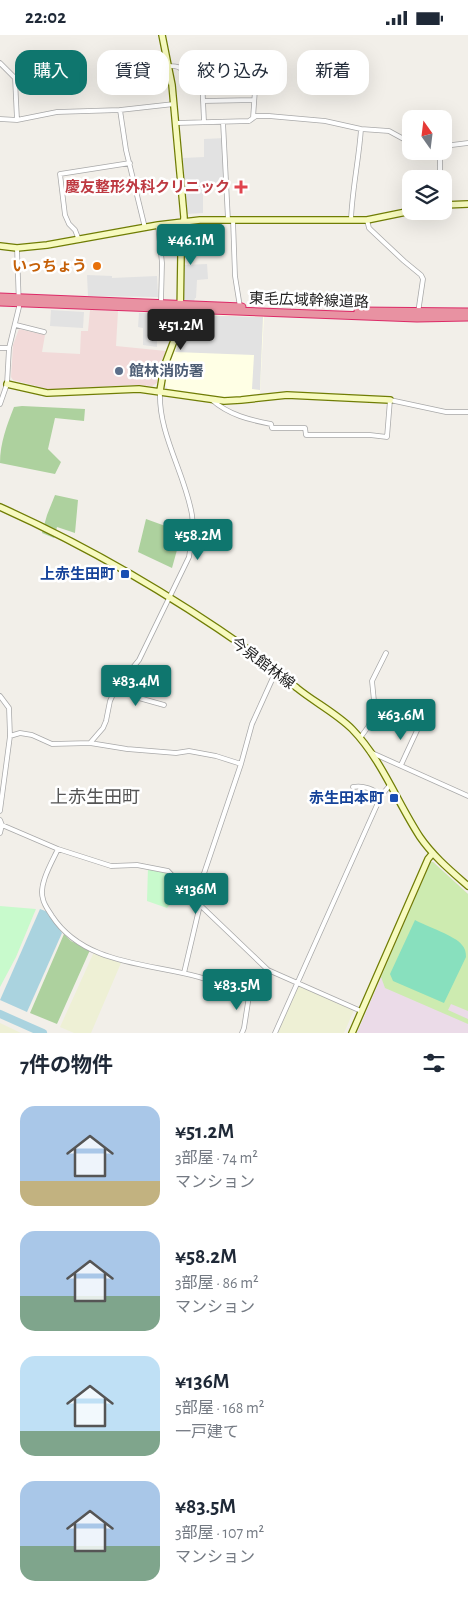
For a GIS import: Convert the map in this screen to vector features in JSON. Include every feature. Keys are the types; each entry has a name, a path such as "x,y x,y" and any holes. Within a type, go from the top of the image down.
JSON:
{"highway":[{"name":"東毛広域幹線道路","path":"0,297 19,300 180,307 418,315 468,312"},
{"name":"東毛広域幹線道路","path":"0,302 19,300 161,303 180,307 240,307 468,317"}],"street":[{"path":"162,35 165,50"},
{"path":"0,63 15,79 17,120"},
{"path":"90,743 99,734 106,721 110,701 116,688 139,659 189,557 192,522 189,502 161,414 160,391 164,367 175,338 180,307 184,222 176,123 169,66 179,67"},
{"path":"203,95 204,122"},
{"path":"254,95 254,117"},
{"path":"203,101 254,100"},
{"path":"0,119 17,120 57,112 120,110 174,104"},
{"path":"120,110 126,149 145,228"},
{"path":"176,123 249,121 256,116 269,116 318,120 361,129 389,131 402,138"},
{"path":"223,122 235,276 240,307"},
{"path":"351,220 361,129"},
{"path":"452,145 468,143"},
{"path":"79,240 76,230 69,223 65,215 60,173 130,163"},
{"path":"452,205 468,204"},
{"path":"0,246 17,248 79,240 184,222 367,220 402,213"},
{"path":"367,220 369,228 421,275 423,279 418,315"},
{"path":"158,225 162,263 161,303"},
{"path":"0,404 9,348 16,325 19,300 17,248"},
{"path":"16,325 44,333"},
{"path":"0,348 9,348"},
{"path":"4,385 47,393 139,389 233,401 287,395 390,400 446,412 468,412"},
{"path":"211,399 223,409 250,420 271,424 272,428 305,428 306,435 370,435 387,437 390,400"},
{"name":"今泉館林線","path":"0,507 39,525 118,567 170,598 251,651 312,700 342,720 370,752 419,836 433,853 468,886"},
{"path":"360,739 375,711 372,681 386,653"},
{"path":"195,900 241,764 252,724 276,671"},
{"path":"116,688 139,698 164,705"},
{"path":"0,696 9,708 10,736 0,811"},
{"path":"401,765 420,724"},
{"path":"10,736 20,733 32,735 52,744 90,743 127,749 176,753 189,751 216,756 241,764"},
{"path":"370,752 468,796"},
{"path":"275,1033 381,796 390,785"},
{"path":"353,787 364,787 379,793 381,796"},
{"path":"0,833 1,823 58,849 111,866 137,865 168,871 200,905 268,970 362,1011"},
{"path":"58,849 44,879 42,898 55,920 67,934 115,959 184,973 212,981 249,997"},
{"path":"352,1033 428,859 433,853"},
{"path":"184,973 200,905"},
{"path":"242,1033 249,997 268,970"}],"shaded area":[{"path":"225,138 227,187 203,188 203,213 187,214 183,158 204,157 204,139"},
{"path":"207,264 208,279 197,280 196,298 194,301 186,301 184,299 183,265"},
{"path":"87,275 112,276 112,278 157,276 158,297 88,296"},
{"path":"51,310 84,312 83,328 50,326"},
{"path":"90,310 118,311 116,346 166,351 159,367 157,383 152,386 130,385 48,389 13,380 11,377 13,345 19,329 45,335 42,352 80,354 81,331 88,331"},
{"path":"139,313 155,313 157,316 157,347 143,345 143,328 138,327"},
{"path":"192,314 264,316 260,393 244,397 223,397 168,389 165,384 169,364 182,335 185,319"},
{"path":"192,315 263,317 260,390 252,389 254,355 175,352 182,336 186,319"},
{"path":"431,862 468,894 468,1033 357,1033"},
{"path":"94,952 121,963 91,1033 74,1033 60,1027"},
{"path":"300,985 354,1010 344,1033 277,1033"},
{"path":"0,1023 21,1033 0,1033"}],"green space":[{"path":"14,407 85,409 84,421 55,418 48,449 61,462 55,474 0,463 6,427 11,414"},
{"path":"55,495 78,500 75,533 57,527 54,538 42,533"},
{"path":"146,519 182,532 172,568 138,552"},
{"path":"431,862 468,894 468,1011 451,1004 448,1010 468,1019 468,1024 385,988 381,977"},
{"path":"148,867 167,873 183,890 167,908 147,901"},
{"path":"0,906 36,909 16,957 0,987"},
{"path":"415,920 454,938 464,947 466,957 444,1003 393,981 390,974"},
{"path":"64,934 71,941 90,950 57,1024 30,1013"}],"water":[{"path":"40,909 48,912 62,933 27,1012 0,1000"}],"waterway":[{"path":"0,1014 43,1033"}],"place":[{"name":"慶友整形外科クリニック","path":"241,187"},
{"name":"いっちょう","path":"97,266"},
{"name":"館林消防署","path":"119,371"},
{"name":"上赤生田町","path":"125,574"},
{"name":"赤生田本町","path":"394,798"}],"district":[{"name":"上赤生田町","path":"95,797"}]}
